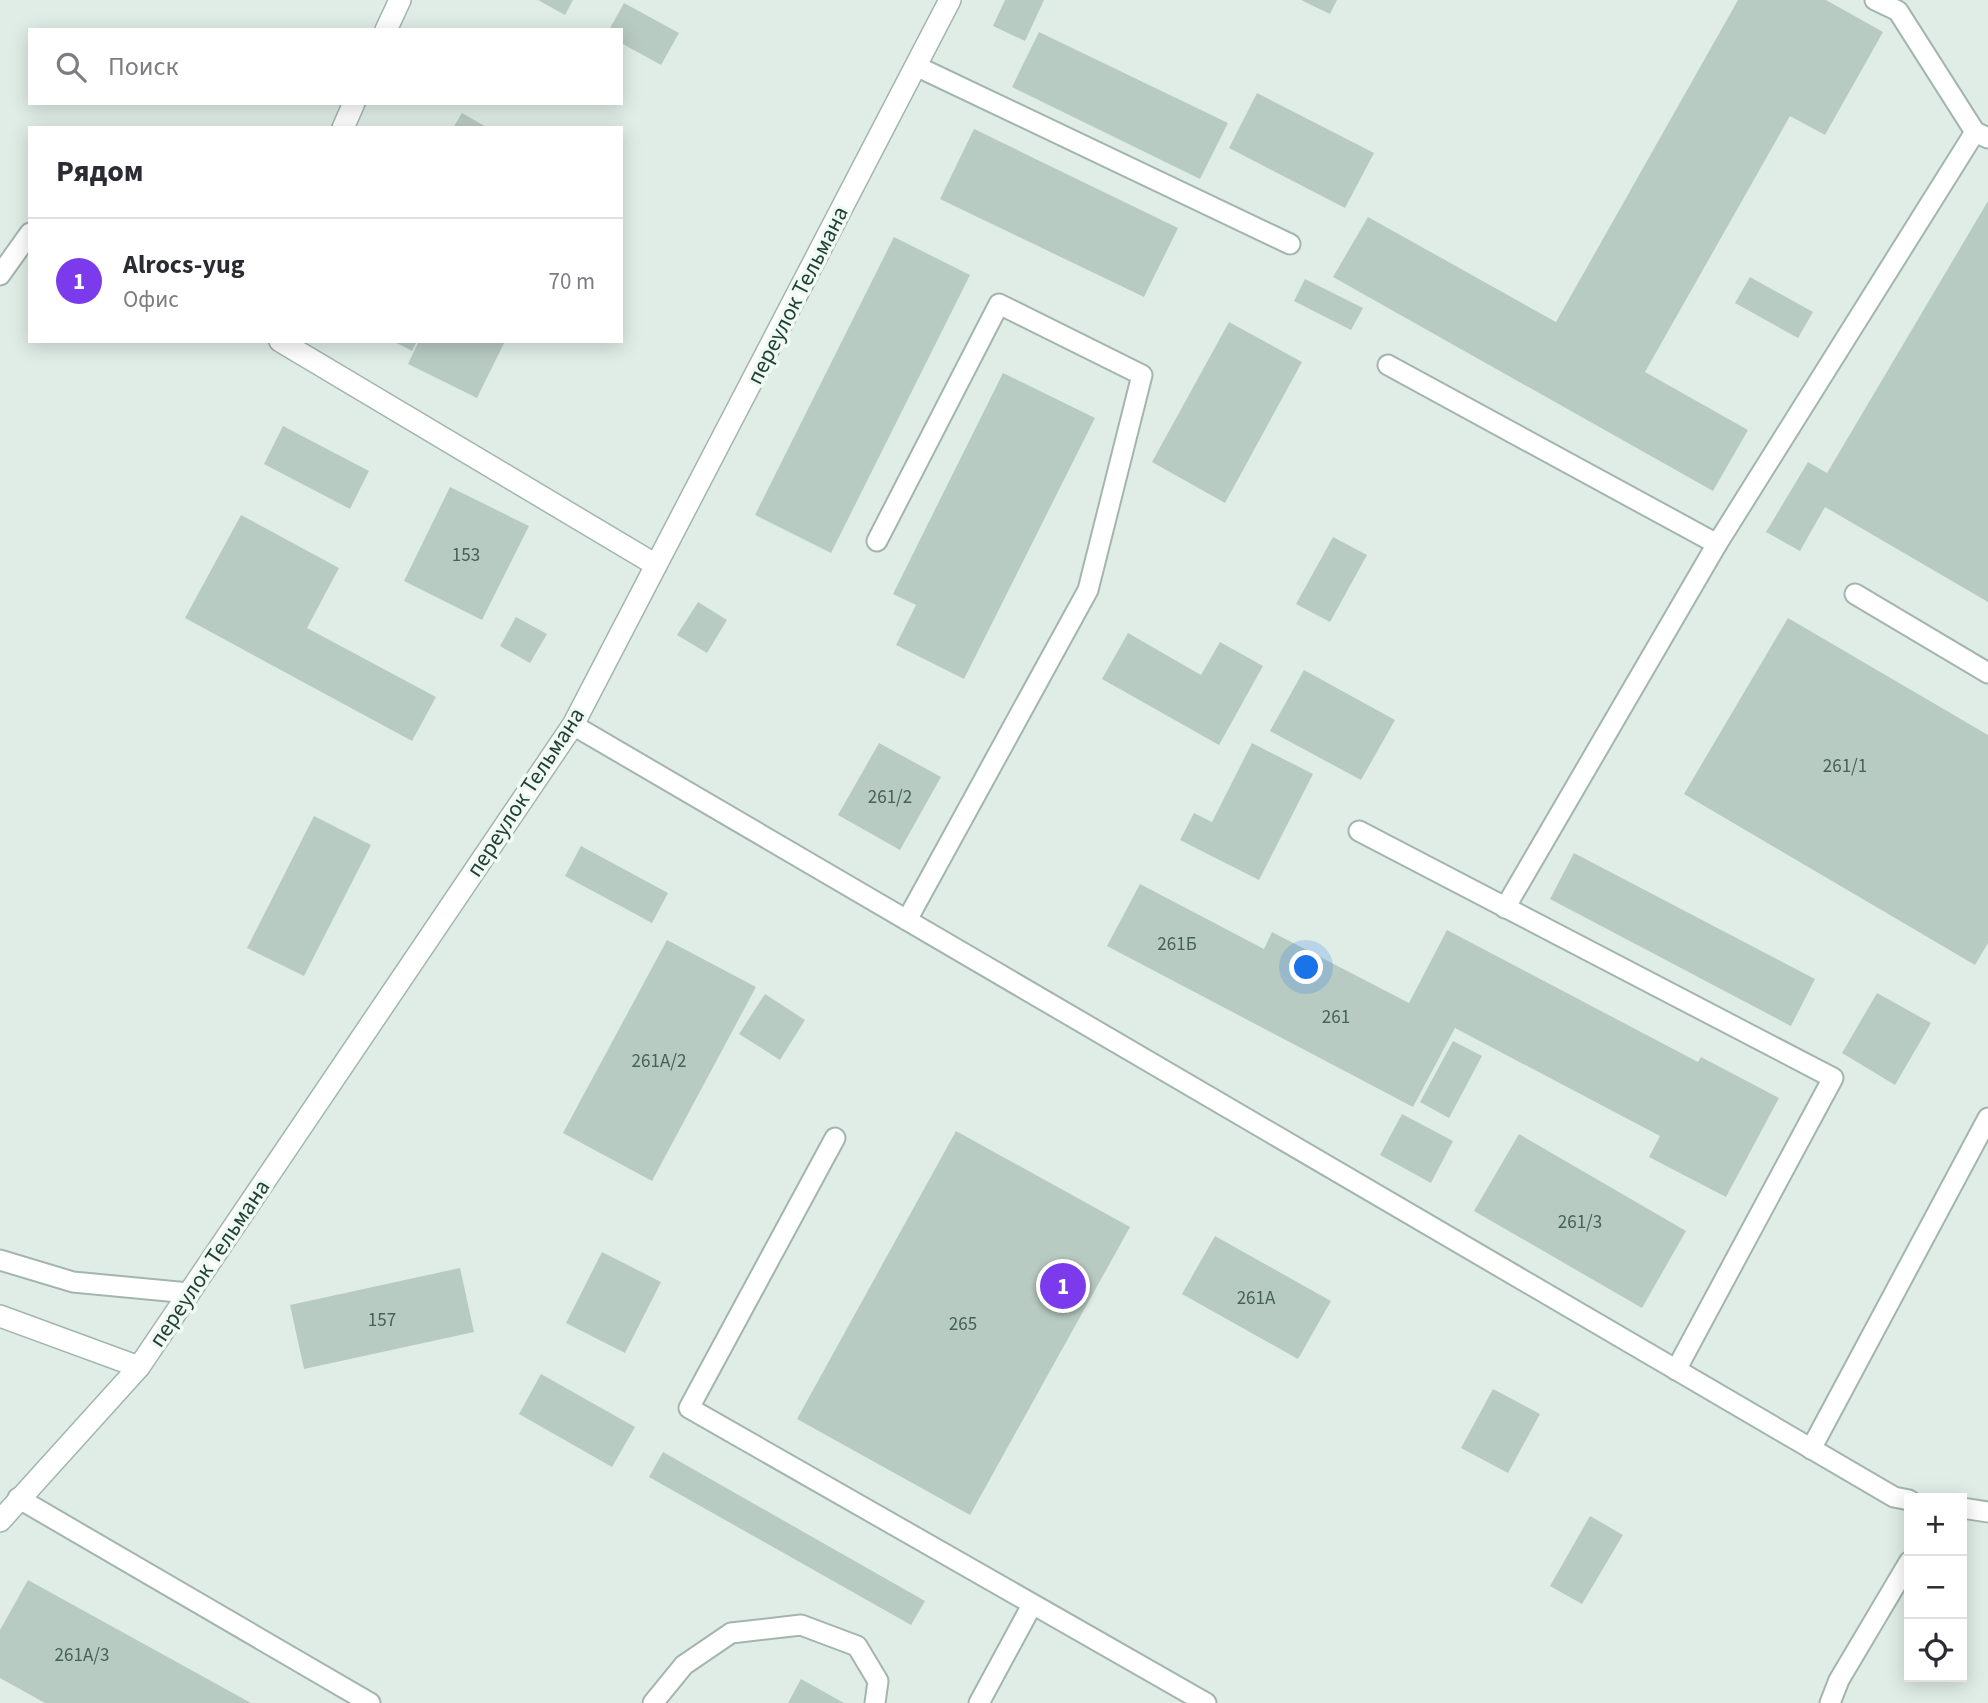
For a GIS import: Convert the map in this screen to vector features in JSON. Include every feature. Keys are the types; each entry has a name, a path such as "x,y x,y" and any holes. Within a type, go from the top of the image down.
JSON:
{"street":[{"path":"387,28 400,0"},
{"name":"переулок Тельмана","path":"0,1521 138,1367 573,724 950,0"},
{"path":"344,126 353,105"},
{"path":"283,343 656,565"},
{"path":"0,1316 138,1367"}],"lane":[{"path":"1506,908 1717,544 1982,135 1898,10 1875,0"},
{"path":"916,66 1290,244"},
{"path":"0,275 28,236"},
{"path":"877,541 999,304 1142,375 1088,590 907,920"},
{"path":"1388,365 1717,544"},
{"path":"1855,593 1988,673"},
{"path":"573,724 1811,1449 1894,1497 1904,1499"},
{"path":"1359,831 1833,1078 1676,1370"},
{"path":"1811,1449 1988,1118"},
{"path":"835,1138 689,1408 1206,1703"},
{"path":"0,1260 73,1282 189,1293"},
{"path":"18,1498 370,1703"},
{"path":"1967,1509 1988,1512"},
{"path":"1830,1703 1839,1680 1904,1570"},
{"path":"979,1703 1032,1605"},
{"path":"653,1703 684,1665 731,1633 801,1625 857,1646 878,1681 875,1703"}],"building":[{"path":"538,0 573,0 565,15"},
{"path":"1005,0 1044,0 1025,41 993,26"},
{"path":"1301,0 1337,0 1330,14"},
{"path":"1738,0 1826,0 1883,32 1825,135 1790,116 1645,372 1748,430 1713,491 1333,277 1368,217 1556,322"},
{"path":"624,3 679,33 661,65 623,44 623,28 610,28"},
{"path":"1039,32 1228,123 1200,179 1012,87"},
{"path":"1257,93 1374,153 1345,208 1229,148"},
{"path":"462,113 485,126 454,126"},
{"path":"974,129 1178,228 1144,297 940,199"},
{"path":"1988,201 1988,602 1825,507 1800,551 1766,532 1808,462 1827,473"},
{"path":"894,237 970,275 831,553 755,515"},
{"path":"1750,277 1813,312 1798,338 1735,303"},
{"path":"1305,279 1363,308 1351,330 1294,301"},
{"path":"1229,322 1302,362 1225,503 1152,462"},
{"path":"397,343 416,343 412,351"},
{"path":"418,343 504,343 477,398 408,364"},
{"path":"1003,373 1095,418 964,679 896,645 916,605 893,594"},
{"path":"283,426 369,471 350,509 264,464"},
{"path":"450,487 529,526 482,620 404,581"},
{"path":"241,515 339,568 307,628 436,697 412,741 185,618"},
{"path":"1333,537 1367,555 1330,622 1296,604"},
{"path":"698,602 727,620 707,653 677,635"},
{"path":"516,617 547,634 530,663 500,646"},
{"path":"1788,618 1988,735 1988,943 1975,965 1684,794"},
{"path":"1128,633 1201,675 1220,642 1263,666 1219,745 1102,679"},
{"path":"1304,670 1395,720 1361,780 1270,731"},
{"path":"879,743 941,777 900,850 838,815"},
{"path":"1252,743 1313,774 1259,880 1180,840 1194,813 1212,822"},
{"path":"314,816 371,845 304,976 247,948"},
{"path":"581,846 668,893 652,923 565,876"},
{"path":"1574,853 1815,979 1791,1026 1550,899"},
{"path":"1140,884 1264,949 1272,932 1409,1003 1447,930 1698,1062 1701,1057 1779,1098 1726,1197 1649,1157 1660,1136 1455,1028 1413,1107 1107,946"},
{"path":"667,940 756,987 652,1181 563,1133"},
{"path":"1877,993 1931,1023 1895,1085 1842,1053"},
{"path":"765,994 805,1020 780,1060 739,1034"},
{"path":"1453,1041 1482,1056 1449,1118 1420,1102"},
{"path":"1402,1114 1453,1141 1431,1183 1380,1155"},
{"path":"956,1131 1130,1227 970,1515 797,1419"},
{"path":"1519,1134 1686,1231 1642,1308 1474,1211"},
{"path":"1215,1236 1331,1301 1298,1359 1182,1294"},
{"path":"602,1252 661,1282 625,1353 566,1323"},
{"path":"460,1268 474,1332 304,1369 290,1305"},
{"path":"541,1374 635,1427 612,1467 519,1414"},
{"path":"1493,1389 1540,1414 1508,1473 1461,1448"},
{"path":"663,1452 925,1601 911,1625 649,1477"},
{"path":"1590,1516 1623,1535 1582,1604 1550,1586"},
{"path":"28,1580 251,1703 45,1703 0,1678 0,1630"},
{"path":"801,1679 844,1703 788,1703"}],"place":[{"name":"Alrocs-yug","path":"1063,1286"}]}
